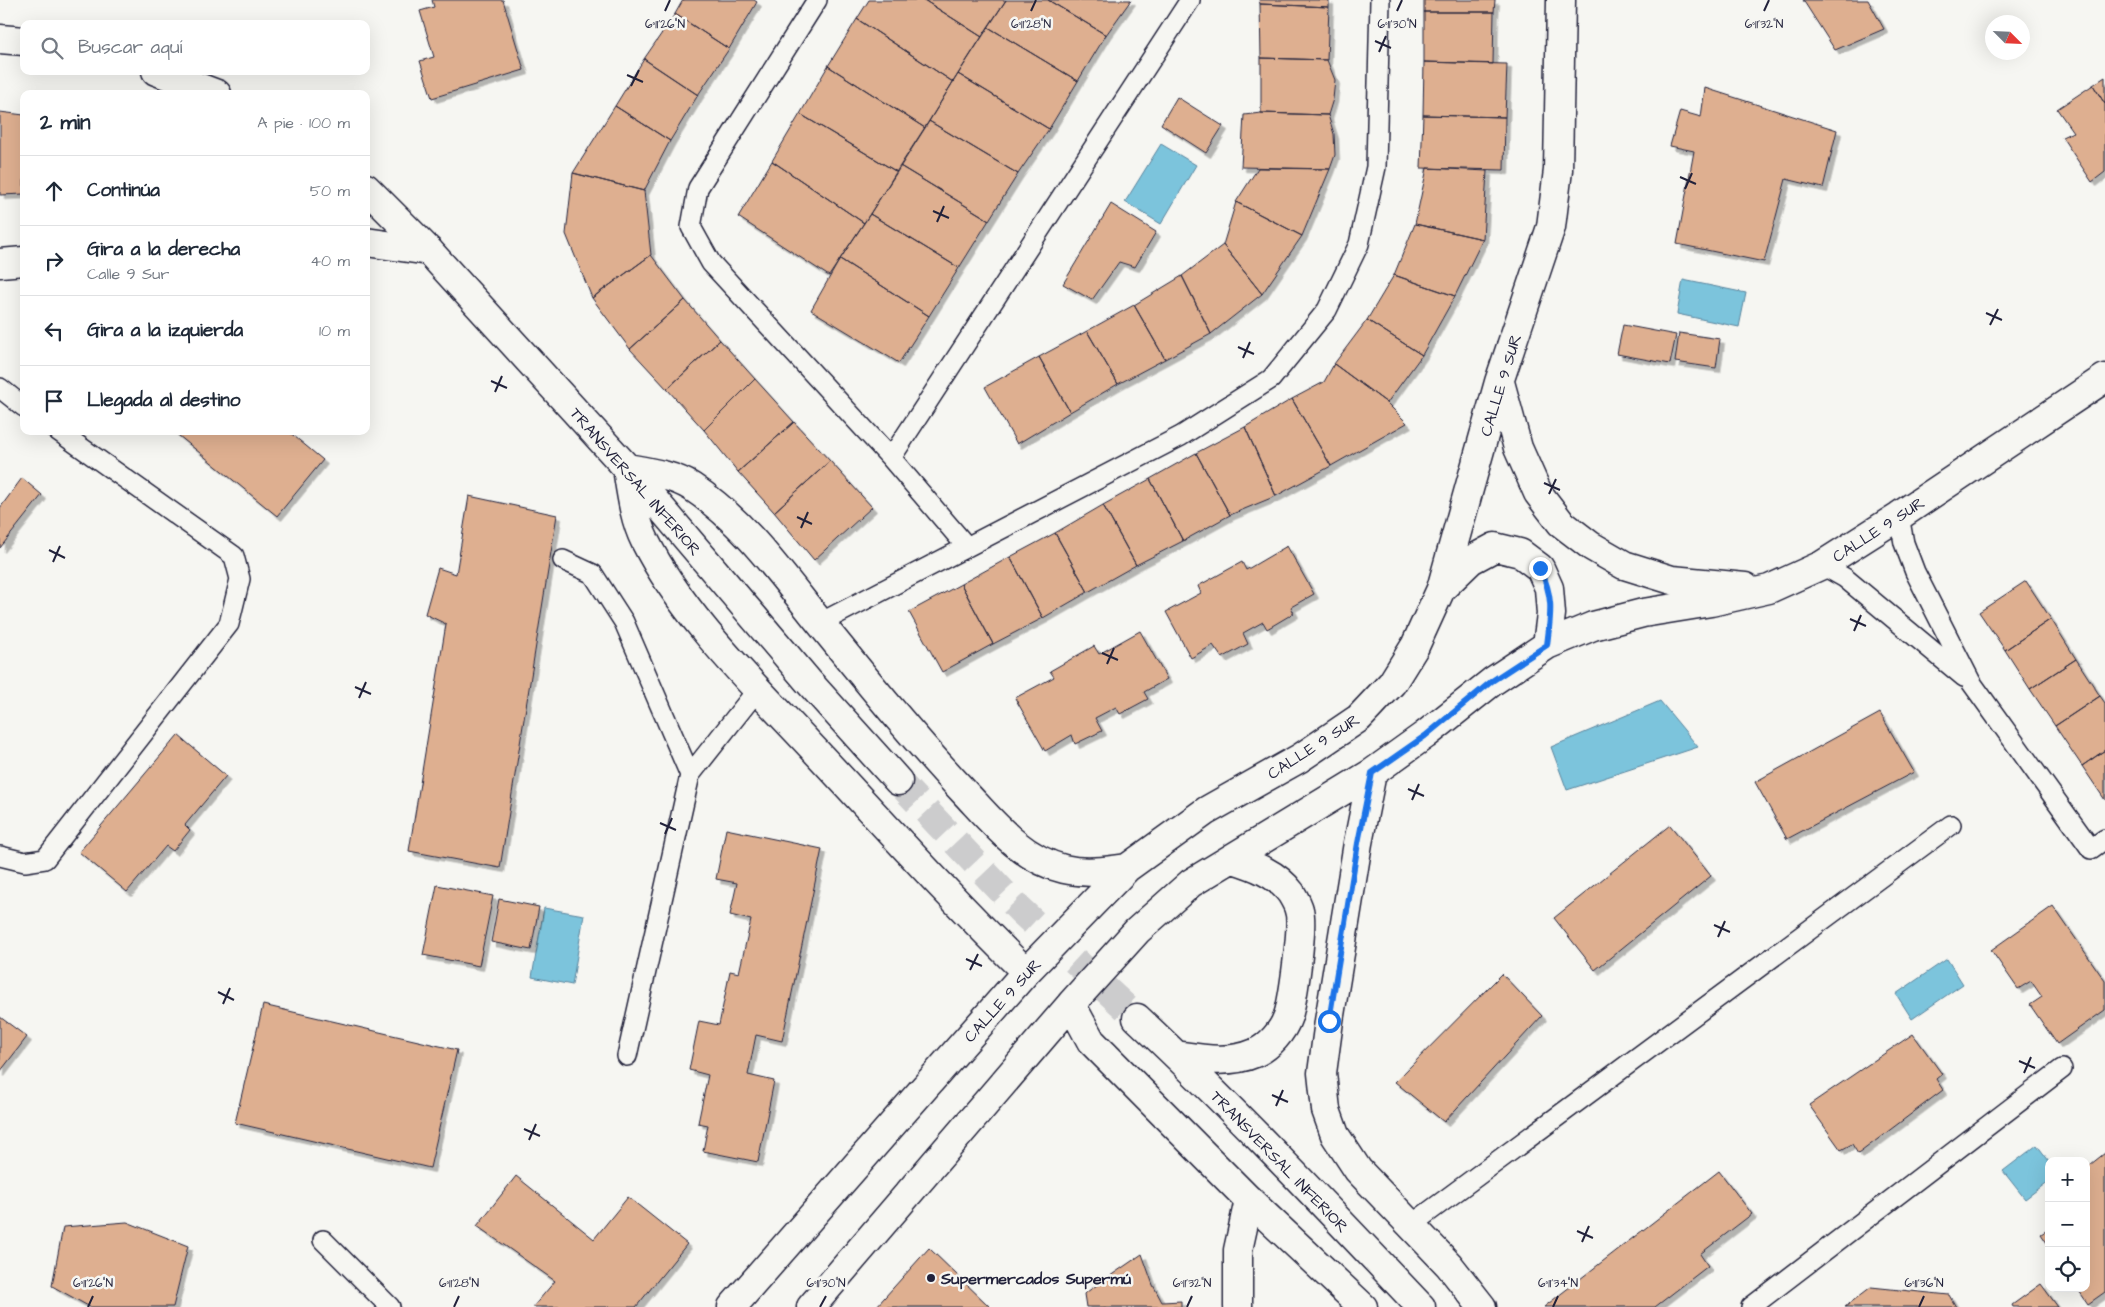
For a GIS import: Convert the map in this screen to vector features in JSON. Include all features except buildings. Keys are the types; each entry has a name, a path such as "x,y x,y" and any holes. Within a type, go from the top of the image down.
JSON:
{"main road":[{"name":"CALLE 9 SUR","path":"732,1307 1026,972 1127,868 1206,811 1300,758 1359,718 1392,683 1415,646 1441,589 1500,382 1551,227 1558,170 1562,0"},
{"path":"0,39 20,42"},
{"path":"167,75 206,90"},
{"name":"TRANSVERSAL INFERIOR","path":"370,192 429,251 627,468 808,681 898,781"},
{"path":"370,243 429,251"},
{"path":"0,264 20,262"},
{"name":"CALLE 9 SUR","path":"811,1307 1071,1004 1137,931 1191,883 1372,773 1425,736 1492,681 1547,645 1601,624 1643,613 1711,602 1769,589 1822,565 1900,516 2105,378"},
{"path":"1500,382 1518,448 1538,494 1561,523 1584,541 1624,565 1672,580 1769,589"},
{"path":"1026,972 966,912 758,690 692,615 668,580 645,540 632,503 627,468 659,473 682,482 718,505 750,538 901,722 1003,834 1032,856 1063,869 1096,873 1127,868"},
{"path":"1441,589 1471,560 1496,547 1520,553 1540,568 1549,588 1551,614 1547,645"},
{"path":"1372,773 1358,843 1322,1073 1326,1110 1335,1135 1358,1170 1449,1265 1482,1307"},
{"path":"1176,1055 1211,1060 1227,1060 1257,1053 1276,1038 1288,1017 1301,931 1300,911 1291,894 1278,879 1259,868 1233,858"},
{"path":"1071,1004 1091,1041 1250,1200 1362,1307"},
{"name":"TRANSVERSAL INFERIOR","path":"1136,1018 1176,1055 1325,1205 1420,1307"},
{"path":"1238,1307 1238,1250 1250,1200"}],"lane":[{"path":"817,0 698,188 691,226 711,263 891,458 967,547"},
{"path":"891,458 1190,0"},
{"path":"820,623 1181,436 1271,379 1327,310 1359,244 1376,167 1380,0"},
{"path":"0,388 20,404"},
{"path":"0,856 25,862 44,859 229,624 240,579 234,556 64,435"},
{"path":"1900,516 1904,543 1915,572 1971,682 2091,849 2105,839"},
{"path":"563,560 593,574 624,622 690,775"},
{"path":"1822,565 1845,578 1971,682"},
{"path":"627,1056 690,775 758,690"},
{"path":"1411,1225 1951,824"},
{"path":"1751,1307 2062,1069"},
{"path":"323,1240 390,1307"}],"water":[{"path":"1161,144 1196,165 1161,224 1125,202"},
{"path":"1683,280 1746,293 1739,327 1677,314"},
{"path":"1660,701 1698,747 1567,790 1551,747"},
{"path":"544,908 584,915 572,985 532,977"},
{"path":"1947,959 1963,984 1912,1019 1896,994"},
{"path":"2037,1145 2046,1157 2045,1184 2025,1199 2003,1171"}],"tunnel":[{"path":"898,781 1020,910 1137,1018"}],"place":[{"name":"Supermercados Supermú","path":"931,1278"}],"route":[{"path":"1329,1021 1358,843 1372,773 1425,736 1492,681 1547,645 1551,614 1549,588 1540,568"}]}
